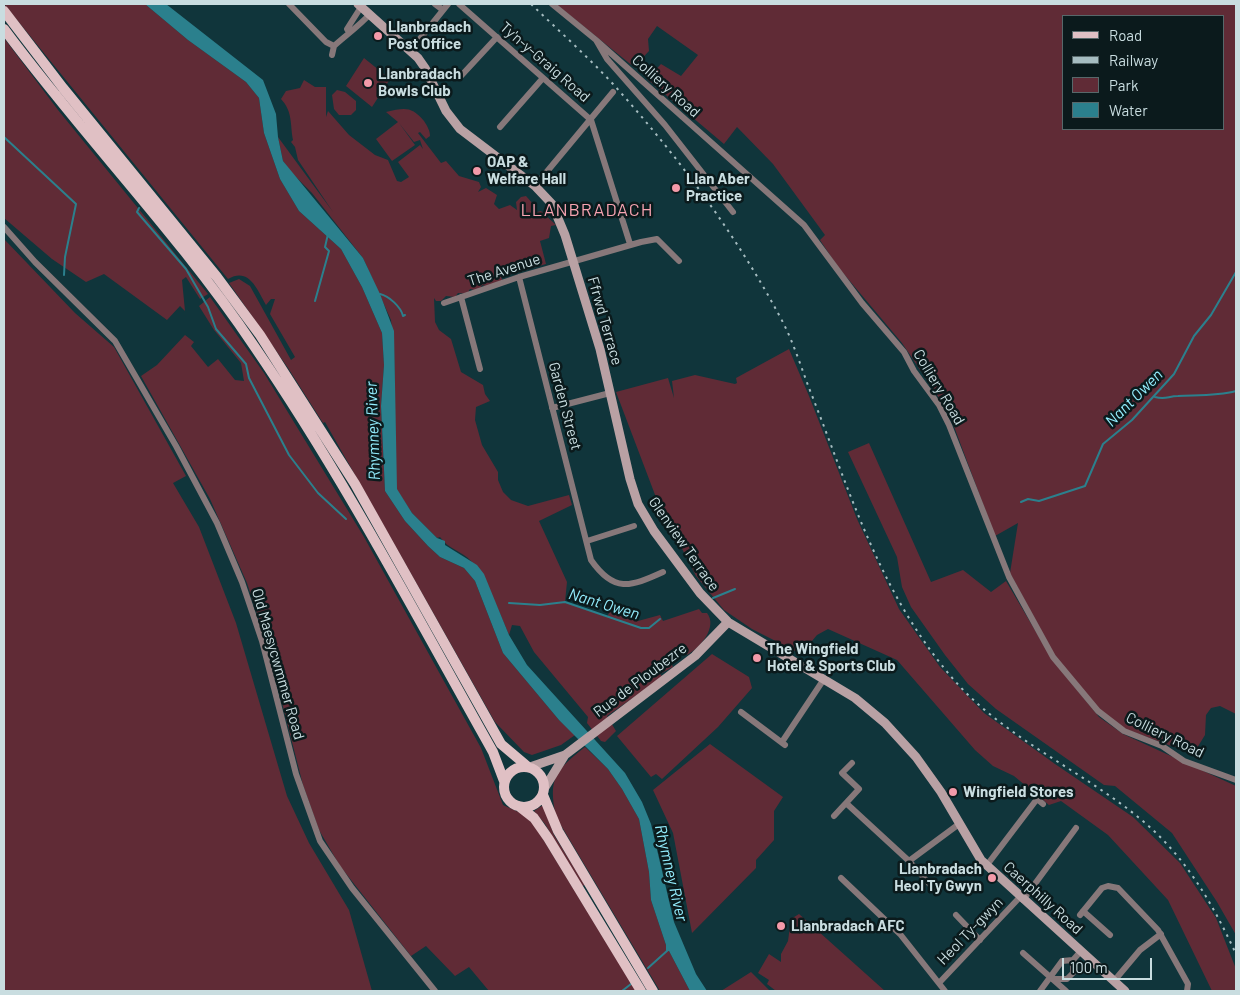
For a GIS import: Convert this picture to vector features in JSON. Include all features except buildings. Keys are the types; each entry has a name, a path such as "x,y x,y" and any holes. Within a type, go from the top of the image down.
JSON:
{"main road":[{"path":"4,11 63,88 217,277 260,336 355,484 493,730 502,744 528,767 542,776 544,792 558,832 653,991"},
{"path":"4,29 54,94 166,228 254,345 346,488 493,752 504,781 505,794 508,800 534,818 548,838 641,991"},
{"path":"504,781 510,771 528,767"},
{"path":"520,807 534,805 544,792"}],"street":[{"path":"289,4 326,42 334,46"},
{"path":"435,4 443,10"},
{"path":"411,50 448,4"},
{"name":"Ty'n-y-Graig Road","path":"459,4 591,120"},
{"name":"Colliery Road","path":"552,4 596,40 804,225 862,303 904,352 914,371 939,405 949,425 1009,578 1053,657 1098,711 1124,731 1162,746 1184,761 1236,780"},
{"path":"349,32 347,29 360,5"},
{"name":"Ffrwd Terrace","path":"360,5 411,50 426,68 446,111 460,129 535,186 552,204 566,235 600,349 610,391"},
{"path":"332,55 334,46 349,32 356,29 370,14"},
{"path":"460,77 497,37"},
{"path":"596,40 606,59 655,113 733,212"},
{"path":"500,127 544,78"},
{"path":"535,186 613,92"},
{"path":"591,120 630,244"},
{"name":"Old Maesycwmmer Road","path":"4,227 35,262 115,342 176,446 217,523 242,582 262,641 296,774 320,841 347,882 435,991"},
{"name":"The Avenue","path":"444,303 519,277 630,244 657,240 679,261"},
{"name":"Garden Street","path":"519,277 591,560 601,576 615,583 628,585 663,572"},
{"path":"461,297 480,369"},
{"path":"552,408 610,391"},
{"name":"Glenview Terrace","path":"610,391 638,504 654,531 700,593 728,622 824,679"},
{"path":"587,541 634,526"},
{"name":"Rue de Ploubezre","path":"528,767 565,755 695,656 728,622"},
{"path":"741,712 784,744 824,679"},
{"name":"Caerphilly Road","path":"824,679 865,704 904,742 941,792 986,865 1021,899 1125,991"},
{"name":"Rue de Ploubezre","path":"544,792 565,755"},
{"path":"834,816 859,789 842,773 852,763"},
{"path":"986,865 1037,799 1043,804"},
{"path":"846,803 908,860 934,889"},
{"path":"908,860 960,824"},
{"name":"Heol Ty-gwyn","path":"939,983 1021,899 1076,828"},
{"name":"Heol Ty-gwyn","path":"841,878 900,934 945,991"},
{"path":"1110,935 1081,913 1102,888 1113,886 1118,888 1161,934 1188,984 1187,991"},
{"path":"956,915 980,940"},
{"path":"1114,981 1140,950 1161,934"},
{"path":"1051,979 1067,979 1073,973 1073,960 1081,951"},
{"path":"1023,953 1066,991"},
{"path":"1040,991 1051,979 1055,969 1062,961 1073,960"}],"green space":[{"path":"4,4 145,4 188,40 246,82 259,98 264,133 280,179 299,211 341,249 362,287 382,333 384,365 381,406 385,491 405,521 428,546 440,557 464,568 475,581 503,653 559,720 575,735 561,745 532,755 524,752 495,722 325,422 323,423 288,368 229,283 239,279 250,286 291,360 295,357 270,314 275,299 271,299 266,305 256,287 247,278 235,276 228,279"},
{"path":"556,4 1236,4 1236,714 1220,706 1211,708 1206,715 1205,735 1197,748 1174,747 1125,729 1099,709 1055,656 1010,573 1018,523 995,536 949,413 902,343 838,267 820,240 825,235 773,164 737,127 724,144 647,79 661,64 681,76 698,55 657,26 648,39 649,51 634,67"},
{"path":"4,38 58,110 208,294 200,299 186,277 182,280 185,311 180,306 167,320 104,274 86,282 52,259 4,218"},
{"name":"Llanbradach Bowls Club","path":"364,58 390,79 372,107 346,86"},
{"path":"304,80 315,87 326,87 326,117 328,111 349,135 375,155 388,160 397,181 401,182 409,177 398,162 420,145 423,149 420,140 414,142 399,123 415,145 392,161 376,139 398,122 386,112 407,109 424,121 430,136 426,139 420,132 418,133 441,163 446,161 459,176 479,182 481,187 478,192 486,188 497,195 494,204 499,209 510,205 517,210 516,202 521,197 526,196 534,205 533,213 541,211 556,225 551,226 549,238 540,241 546,264 501,277 503,281 489,287 482,285 479,291 470,289 467,294 458,293 455,297 446,296 441,301 436,301 434,298 435,322 439,330 451,339 461,372 483,385 485,394 490,401 476,407 475,420 482,445 498,472 498,480 503,492 511,500 528,506 569,495 572,505 539,521 567,582 565,602 607,617 610,611 638,621 660,615 663,621 699,609 702,613 707,613 710,619 709,631 706,637 692,652 687,655 684,648 675,649 669,658 673,667 660,674 663,677 607,716 616,731 605,742 601,741 587,723 588,717 534,652 520,626 512,625 509,635 488,587 471,561 440,537 437,538 412,513 396,489 394,348 391,320 363,258 312,193 290,171 283,161 278,137 333,212 298,160 295,147 291,142 293,140 288,109 281,99 286,91 300,88"},
{"path":"337,90 345,92 356,101 356,110 351,115 339,115 334,109 332,95"},
{"path":"4,239 75,313 114,347 186,476 173,483 199,527 236,623 287,796 309,843 349,910 372,991 4,991"},
{"path":"210,297 264,373 364,537 481,748 503,805 525,815 535,826 636,991 489,991 469,967 455,976 426,946 411,956 340,866 319,830 303,785 267,644 247,583 210,499 141,376 157,365 185,335 194,342 191,346 208,367 218,359 235,380 244,381 241,363 214,330 199,306"},
{"path":"789,349 857,519 899,609 940,667 984,713 1133,817 1180,863 1216,918 1236,969 1236,991 1212,991 1168,900 1108,835 1061,801 1049,805 1014,776 993,766 975,750 897,660 828,629 817,635 801,654 752,629 724,610 696,576 657,500 616,392 668,378 674,398 672,381 695,375 735,384 737,383 736,378"},
{"path":"869,443 931,582 963,570 991,592 1006,581 1052,659 1099,717 1123,734 1236,786 1236,935 1172,833 1115,786 1104,785 996,709 968,684 945,655 911,607 902,587 897,557 848,452"},
{"path":"712,654 749,677 752,688 718,727 662,779 656,774 651,777 617,736"},
{"path":"710,744 783,797 774,811 774,840 756,860 756,868 692,933 673,833 653,790"},
{"path":"585,747 608,769 639,819 649,872 651,900 666,945 666,951 669,951 690,991 660,991 556,817 553,793 556,776"},
{"path":"543,805 554,835 585,885 582,886 545,824 534,811"},
{"path":"799,914 885,991 776,991 767,984 769,980 758,973 769,954 781,962 781,954 788,941 791,919"},
{"path":"751,972 770,991 721,991"}],"water":[{"path":"145,4 166,4 263,80 276,114 283,161 363,258 380,294 394,331 397,489 412,513 437,538 445,541 445,545 477,565 484,574 509,635 527,665 625,773 642,802 651,824 674,922 696,974 707,991 690,991 669,951 666,951 666,945 651,900 649,872 639,819 622,789 608,769 559,720 503,653 475,581 464,568 440,557 428,546 405,521 385,491 381,406 384,365 382,333 362,287 341,249 299,211 280,179 264,133 259,98 246,82 188,40"}],"waterway":[{"path":"4,137 76,204 65,257 64,275"},
{"path":"139,208 137,212 186,269 208,307 216,329 246,364 249,378 289,455 318,493 346,519"},
{"path":"315,301 329,251 325,247 328,234"},
{"name":"Nant Owen","path":"1021,502 1028,499 1039,501 1085,486 1103,444 1132,420 1174,374 1194,336 1211,315 1236,272"},
{"path":"380,294 391,299 400,309 403,316 405,315"},
{"path":"1155,397 1215,395 1236,391"},
{"name":"Nant Owen","path":"713,598 735,589"},
{"name":"Nant Owen","path":"509,603 540,605 565,602 641,628 649,628 660,619"},
{"path":"648,968 668,950"},
{"path":"622,991 631,984"}],"railway":[{"path":"531,4 593,63 659,138 724,224 762,284 796,351 869,541 886,577 928,647 954,680 974,701 996,719 1115,800 1154,831 1183,863 1195,880 1217,916 1236,954"}],"place":[{"name":"Llanbradach Post Office","path":"378,36"},
{"name":"Llanbradach Bowls Club","path":"368,83"},
{"name":"OAP & Welfare Hall","path":"477,171"},
{"name":"Llan Aber Practice","path":"676,188"},
{"name":"The Wingfield Hotel & Sports Club","path":"757,658"},
{"name":"Wingfield Stores","path":"953,792"},
{"name":"Llanbradach Heol Ty Gwyn","path":"992,878"},
{"name":"Llanbradach AFC","path":"781,926"}],"district":[{"name":"LLANBRADACH","path":"587,210"}],"water label":[{"name":"Rhymney River","path":"373,431"},
{"name":"Rhymney River","path":"671,873"}]}
